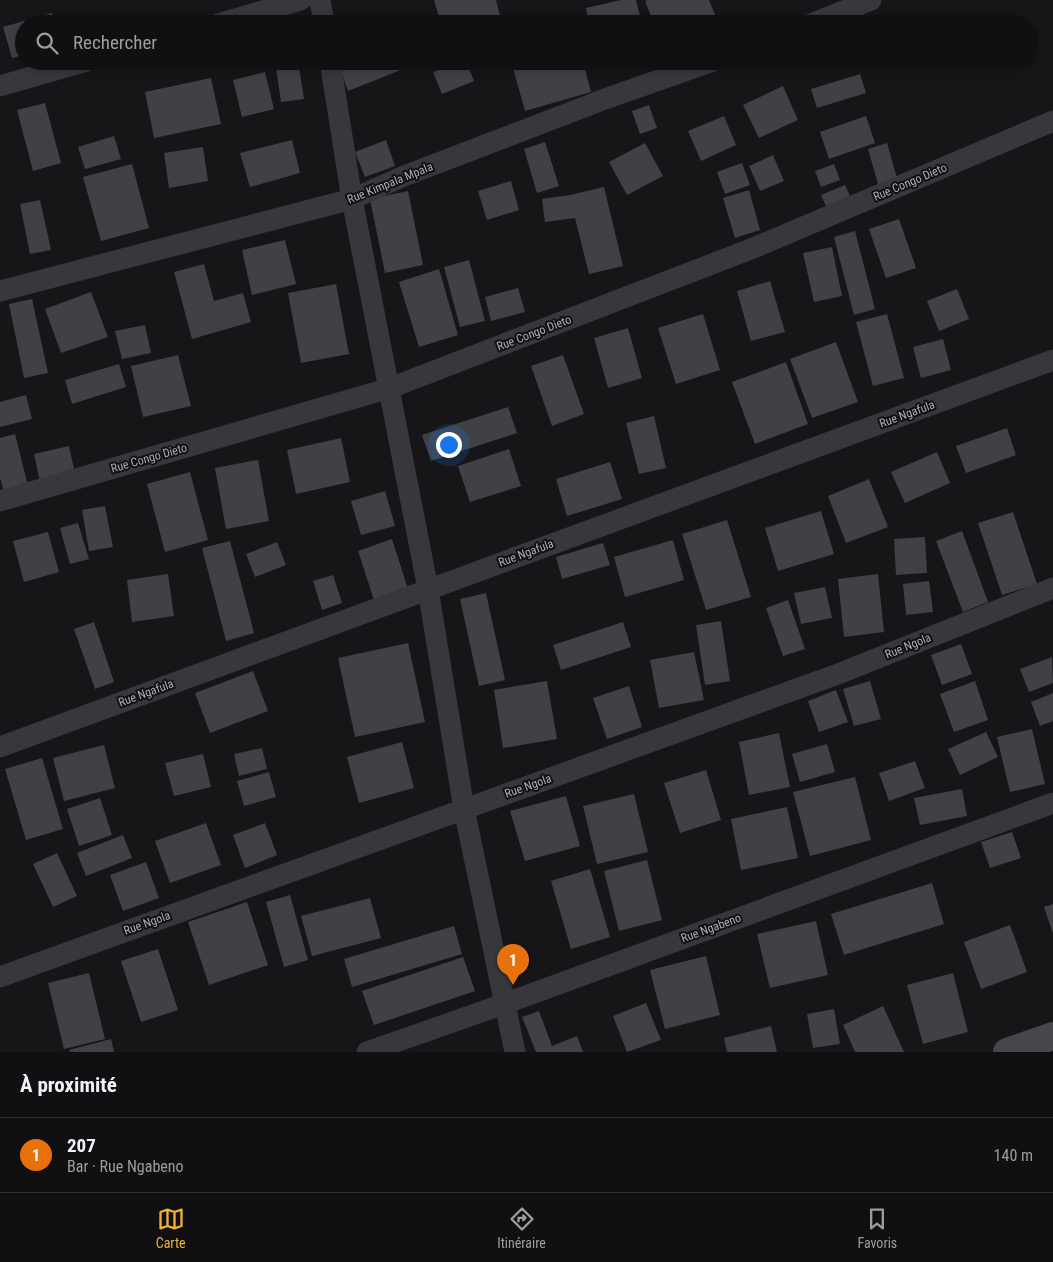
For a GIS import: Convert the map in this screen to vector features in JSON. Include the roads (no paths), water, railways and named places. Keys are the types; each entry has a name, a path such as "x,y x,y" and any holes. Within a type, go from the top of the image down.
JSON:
{"main road":[{"path":"1007,1052 1053,1036"}],"street":[{"path":"249,15 301,0"},
{"path":"320,0 322,15"},
{"path":"834,15 871,0"},
{"path":"0,86 56,70"},
{"path":"331,70 352,199 428,589 464,809 515,1052"},
{"name":"Rue Kimpala Mpala","path":"0,291 352,199 404,176 688,70"},
{"name":"Rue Congo Dieto","path":"0,501 390,388 751,249 1053,121"},
{"name":"Rue Ngafula","path":"0,747 1053,360"},
{"name":"Rue Ngola","path":"0,977 838,674 1053,588"},
{"name":"Rue Ngabeno","path":"367,1052 504,1004 1053,802"}],"place":[{"name":"207","path":"513,985"}]}
